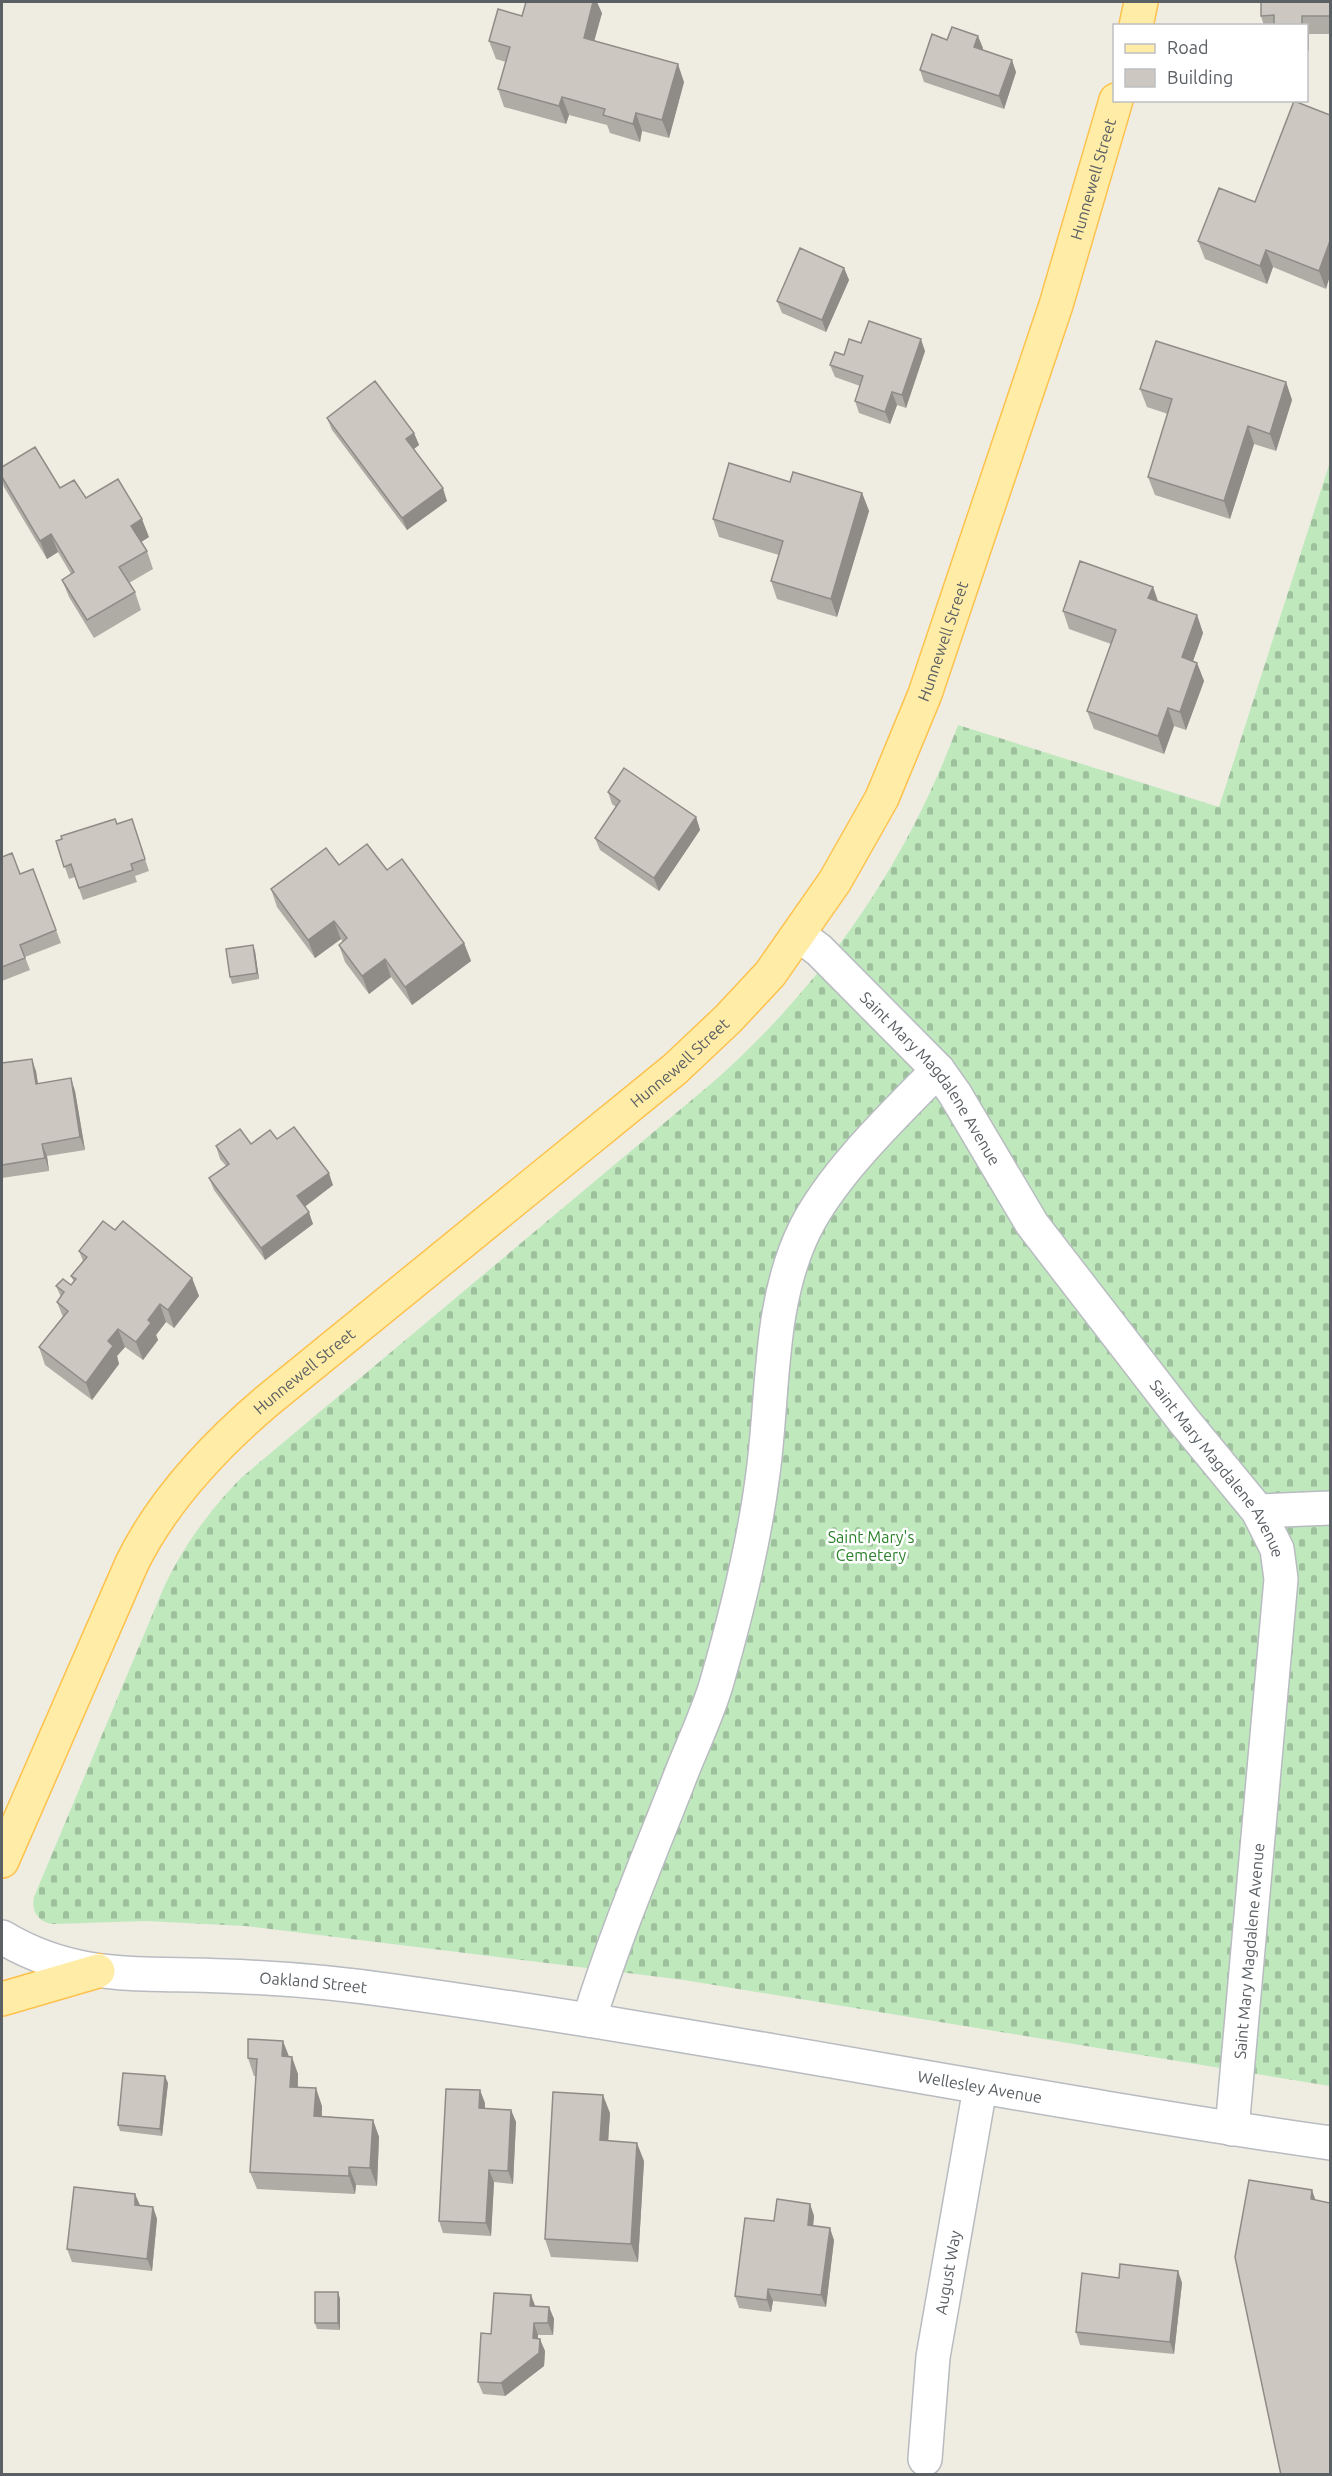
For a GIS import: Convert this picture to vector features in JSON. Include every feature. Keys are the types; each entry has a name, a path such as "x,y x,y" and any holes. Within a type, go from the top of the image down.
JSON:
{"main road":[{"path":"1136,24 1141,2"},
{"name":"Hunnewell Street","path":"2,1861 132,1563 155,1522 194,1473 227,1437 267,1401 675,1069 751,996 799,935 835,881 868,827 912,730 1056,305 1115,102"},
{"path":"2,1999 98,1971"}],"street":[{"name":"Saint Mary Magdalene Avenue","path":"799,935 827,958 938,1070 955,1094 1032,1224 1184,1421 1258,1511 1277,1549 1281,1578 1232,2129"},
{"path":"589,2020 618,1933 718,1677 758,1514 769,1432 776,1339 782,1297 794,1256 807,1226 833,1186 938,1070"},
{"path":"1258,1511 1330,1508"},
{"name":"Oakland Street","path":"2,1937 50,1961 98,1971 284,1979 390,1990 630,2027"},
{"name":"Wellesley Avenue","path":"630,2027 980,2088 1330,2143"},
{"name":"August Way","path":"925,2459 933,2357 980,2088"}],"green space":[{"name":"Saint Mary's Cemetery","path":"1330,462 1330,2086 684,1980 245,1926 146,1921 53,1924 43,1921 35,1911 34,1897 164,1587 189,1543 218,1503 241,1478 706,1088 786,1010 855,923 885,876 913,827 958,725 1219,807"}],"building":[{"path":"526,2 593,2 584,38 678,64 662,120 636,113 633,124 603,115 605,109 562,97 559,106 498,89 510,47 489,41 498,9 522,16"},
{"path":"1261,2 1330,2 1330,16 1302,16 1302,24 1274,24 1274,15 1261,16"},
{"path":"952,27 978,36 974,47 1012,60 999,96 920,70 932,34 947,40"},
{"path":"1294,102 1330,115 1330,241 1319,271 1266,250 1260,266 1198,241 1219,188 1255,202"},
{"path":"800,248 844,268 822,320 777,301"},
{"path":"869,321 921,339 902,395 892,392 885,412 855,401 863,376 830,365 835,352 844,355 849,339 861,343"},
{"path":"1156,341 1286,382 1270,434 1248,426 1224,501 1148,477 1172,399 1140,389"},
{"path":"375,381 414,433 406,439 443,488 402,518 327,418"},
{"path":"35,447 60,488 74,480 86,498 118,479 142,519 131,526 147,551 119,567 135,592 87,620 62,580 74,572 51,534 40,541 2,477 2,467"},
{"path":"729,463 790,482 793,472 862,493 831,599 771,581 783,541 713,519"},
{"path":"1080,561 1153,587 1148,598 1197,615 1182,657 1197,663 1180,712 1168,708 1158,736 1087,711 1116,630 1063,611"},
{"path":"624,768 696,817 654,878 595,838 620,801 608,792"},
{"path":"115,819 117,824 132,819 145,859 131,864 133,870 79,888 71,864 64,867 56,841 62,839 61,836"},
{"path":"367,844 387,870 402,859 464,943 405,987 385,959 362,976 339,945 347,938 334,921 308,940 271,889 326,848 339,865"},
{"path":"12,853 20,874 33,869 56,930 20,945 25,958 2,967 2,857"},
{"path":"253,945 257,973 230,977 226,949"},
{"path":"32,1059 36,1084 71,1078 80,1137 42,1144 45,1158 2,1165 2,1063"},
{"path":"294,1127 329,1173 297,1196 309,1212 261,1248 209,1178 229,1164 216,1146 240,1129 251,1144 270,1130 277,1139"},
{"path":"103,1221 115,1230 123,1221 192,1278 168,1310 160,1304 148,1320 151,1323 136,1342 118,1329 108,1341 113,1346 86,1383 39,1347 68,1311 57,1302 64,1292 56,1286 63,1279 71,1285 76,1279 71,1276 87,1257 79,1251"},
{"path":"248,2039 283,2041 282,2056 292,2057 290,2087 316,2088 314,2116 373,2120 370,2168 349,2167 349,2176 250,2172 257,2059 248,2058"},
{"path":"123,2073 165,2076 160,2129 118,2125"},
{"path":"446,2089 480,2090 479,2108 511,2110 508,2171 489,2170 486,2223 439,2221"},
{"path":"553,2092 603,2095 600,2140 637,2143 631,2244 545,2239"},
{"path":"1249,2180 1312,2190 1311,2199 1330,2203 1330,2475 1281,2475 1235,2257"},
{"path":"74,2187 135,2194 135,2205 153,2207 147,2259 67,2249"},
{"path":"777,2199 810,2204 808,2225 830,2228 821,2295 768,2289 767,2300 735,2296 745,2218 774,2221"},
{"path":"1120,2264 1178,2271 1170,2342 1076,2332 1082,2273 1119,2278"},
{"path":"315,2292 338,2292 338,2323 315,2323"},
{"path":"494,2293 531,2295 530,2306 549,2307 548,2323 534,2323 533,2338 540,2339 539,2353 501,2383 478,2382 481,2333 491,2334"}]}
